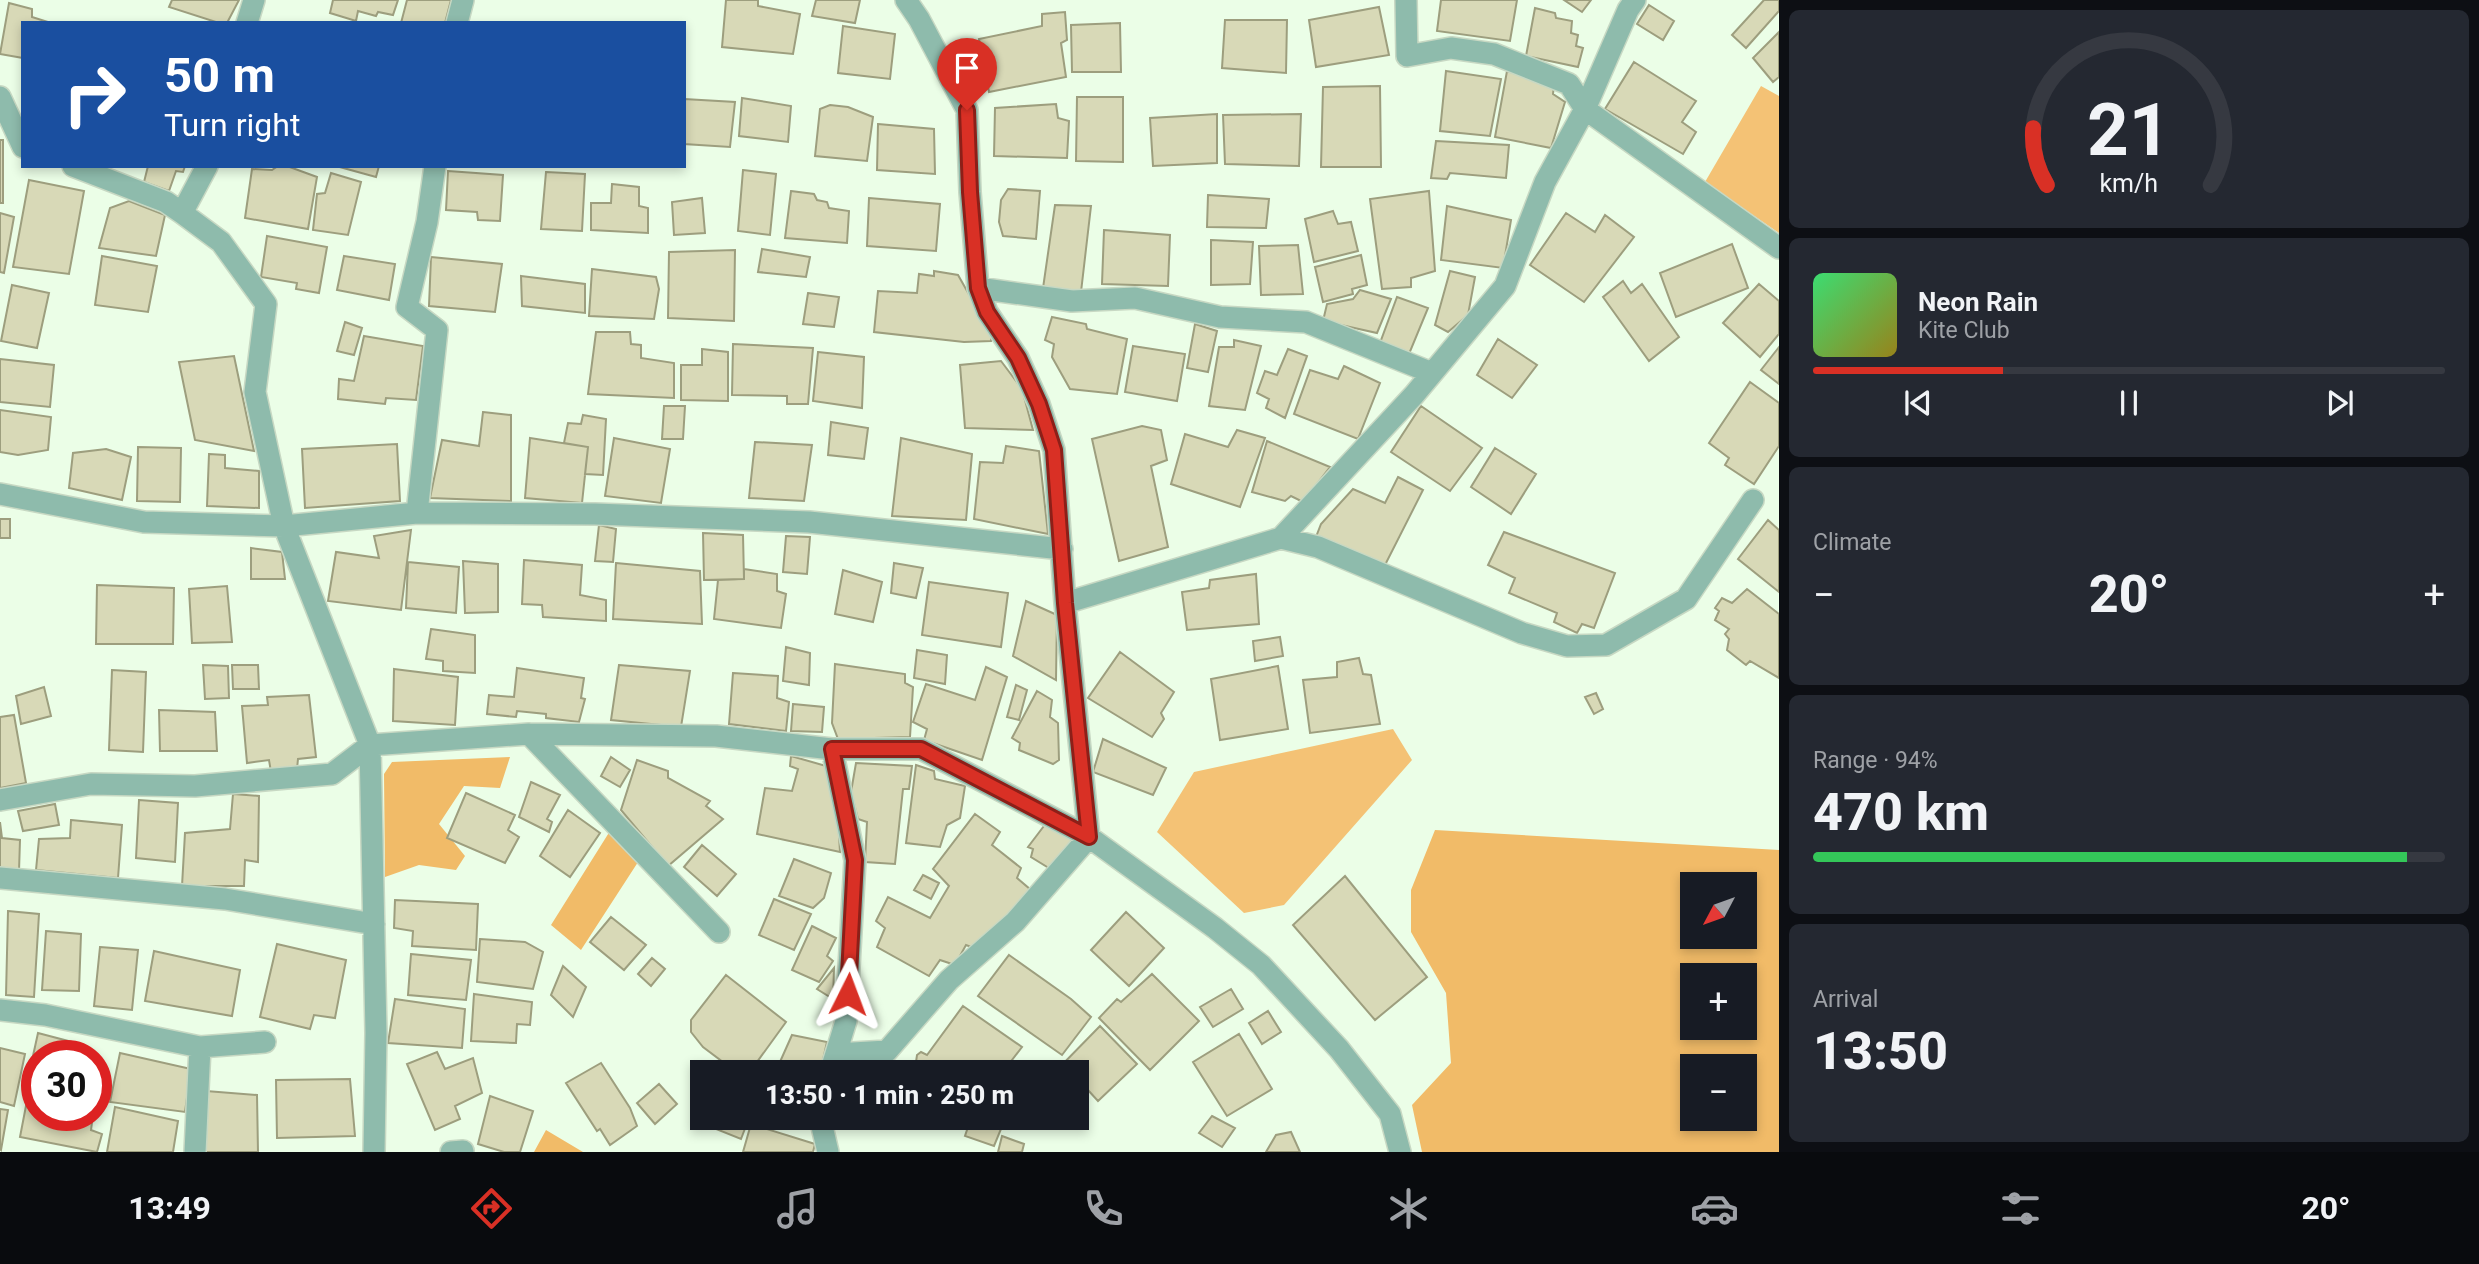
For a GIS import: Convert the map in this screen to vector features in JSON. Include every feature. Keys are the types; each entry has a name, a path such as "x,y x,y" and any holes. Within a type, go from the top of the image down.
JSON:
{"street":[{"path":"248,21 254,0"},
{"path":"458,21 463,0"},
{"path":"846,1060 887,1051 949,980 1015,922 1089,837 1065,603 1054,450 1039,404 1018,358 987,312 978,288 967,110 919,19 906,0"},
{"path":"1406,0 1407,56 1451,48 1494,54 1569,84 1585,109 1779,248"},
{"path":"1281,538 1432,373 1505,286 1545,182 1585,109 1628,10 1635,0"},
{"path":"0,97 21,143"},
{"path":"78,168 166,202 222,242 266,304 255,392 284,526 370,746 376,1033 374,1152"},
{"path":"181,213 206,168"},
{"path":"417,513 438,330 407,307 427,222 435,168"},
{"path":"978,288 1072,301 1135,298 1220,317 1306,322 1432,373"},
{"path":"0,494 144,522 284,526 417,513 595,513 808,522 1062,549"},
{"path":"1065,603 1281,538 1318,547 1522,633 1567,646 1606,645 1686,599 1752,500"},
{"path":"529,734 719,932"},
{"path":"0,800 91,784 195,786 332,774 370,746 529,734 716,736 832,749 921,749 1089,837 1215,928 1261,965 1339,1049 1390,1114 1400,1152"},
{"path":"832,749 855,860 846,1021 834,1060"},
{"path":"0,878 225,899 374,924"},
{"path":"0,1010 45,1015 200,1047 265,1042"},
{"path":"195,1152 200,1047"},
{"path":"823,1130 828,1152"}],"shaded area":[{"path":"1761,86 1779,96 1779,233 1705,182"},
{"path":"1393,729 1412,760 1284,905 1244,913 1157,832 1194,772"},
{"path":"510,757 500,788 464,786 439,824 465,856 456,870 419,865 385,877 384,774 392,762"},
{"path":"1435,830 1779,850 1779,1152 1422,1152 1412,1105 1451,1063 1446,993 1411,932 1411,890"},
{"path":"610,831 640,859 581,950 551,925"},
{"path":"546,1130 583,1152 534,1152"}],"building":[{"path":"172,0 239,0 228,21 213,21 169,7"},
{"path":"333,0 398,0 393,15 378,12 376,16 358,11 356,21 330,13"},
{"path":"407,0 451,0 446,21 402,21"},
{"path":"726,0 758,0 758,6 800,14 793,54 722,47"},
{"path":"816,0 860,0 855,23 812,16"},
{"path":"1441,0 1517,0 1510,41 1437,31"},
{"path":"1564,0 1591,0 1582,12"},
{"path":"1764,0 1779,0 1779,11 1746,48 1732,35"},
{"path":"9,3 32,9 32,17 45,21 21,21 21,58 0,54"},
{"path":"1649,5 1674,21 1663,40 1637,24"},
{"path":"1379,7 1389,55 1316,67 1309,20"},
{"path":"1535,8 1555,13 1556,18 1572,21 1571,33 1578,35 1576,46 1583,48 1578,67 1526,56"},
{"path":"1065,12 1067,40 1061,43 1066,77 989,92 979,39 1042,26 1042,14"},
{"path":"1225,20 1287,20 1286,73 1222,68"},
{"path":"1120,23 1121,72 1072,72 1071,25"},
{"path":"843,26 895,34 890,79 838,73"},
{"path":"1779,32 1779,77 1773,82 1753,58"},
{"path":"1634,62 1696,101 1682,122 1696,132 1683,154 1605,109"},
{"path":"1446,71 1501,79 1490,136 1440,131"},
{"path":"1507,71 1554,85 1553,94 1565,102 1551,148 1495,137"},
{"path":"1380,86 1381,167 1321,167 1323,87"},
{"path":"1077,97 1123,97 1123,162 1076,161"},
{"path":"742,98 791,106 788,142 739,136"},
{"path":"686,99 735,102 730,147 686,144"},
{"path":"1056,104 1058,118 1069,121 1067,158 994,156 995,108"},
{"path":"830,105 848,107 873,117 867,161 815,156 820,109"},
{"path":"1217,114 1217,163 1153,166 1150,118"},
{"path":"1301,114 1299,166 1225,164 1223,115"},
{"path":"878,124 934,129 935,174 877,170"},
{"path":"0,140 3,140 3,203 0,203"},
{"path":"1436,141 1509,145 1506,178 1450,173 1447,179 1431,178"},
{"path":"148,168 184,168 183,172 176,171 169,191 144,182"},
{"path":"292,168 317,177 308,229 245,218 252,169"},
{"path":"343,168 378,168 376,177"},
{"path":"743,170 776,174 770,235 738,231"},
{"path":"448,171 503,175 500,221 478,220 477,212 446,210"},
{"path":"546,172 585,174 582,231 541,229"},
{"path":"331,173 361,182 348,235 313,230 317,194 325,193"},
{"path":"29,180 84,191 69,274 13,267"},
{"path":"612,184 639,187 639,206 648,208 648,233 591,230 591,203 611,203"},
{"path":"1008,189 1040,191 1036,239 1003,236 999,222 1001,200"},
{"path":"791,191 814,194 817,200 827,202 829,208 849,211 847,243 785,238"},
{"path":"1429,191 1435,271 1411,278 1411,287 1382,289 1370,199"},
{"path":"1208,195 1269,199 1266,228 1207,227"},
{"path":"702,198 705,233 674,235 672,202"},
{"path":"869,198 940,204 936,251 867,246"},
{"path":"129,201 165,215 156,256 99,248 110,208"},
{"path":"1055,205 1091,206 1081,292 1043,288"},
{"path":"1447,206 1511,220 1503,268 1441,260"},
{"path":"1333,211 1338,224 1351,222 1358,251 1314,262 1305,219"},
{"path":"0,213 14,217 4,273 0,272"},
{"path":"1566,213 1595,232 1605,215 1634,237 1584,302 1530,265"},
{"path":"1104,230 1170,235 1168,286 1102,284"},
{"path":"267,236 327,247 319,293 296,289 297,283 261,277"},
{"path":"1211,240 1253,242 1250,284 1211,285"},
{"path":"1732,244 1748,288 1676,317 1660,273"},
{"path":"1298,245 1303,294 1261,295 1259,246"},
{"path":"762,249 810,257 806,277 758,272"},
{"path":"735,250 734,321 668,318 669,252"},
{"path":"1361,255 1367,285 1352,289 1353,294 1323,302 1315,267"},
{"path":"102,256 157,266 148,312 95,305"},
{"path":"344,256 395,264 389,300 337,290"},
{"path":"431,257 502,264 495,312 429,306"},
{"path":"592,269 656,277 659,289 654,319 589,316"},
{"path":"934,271 958,275 992,335 991,341 964,342 874,332 878,291 917,293 919,274 934,276"},
{"path":"1450,271 1475,277 1468,315 1448,332 1435,325"},
{"path":"521,276 585,284 585,313 522,306"},
{"path":"1623,281 1631,293 1642,284 1679,337 1649,361 1603,297"},
{"path":"1759,284 1779,301 1779,334 1760,357 1723,323"},
{"path":"12,285 49,293 37,348 1,341"},
{"path":"1360,290 1391,299 1377,333 1323,321 1327,304 1353,299"},
{"path":"808,293 839,297 834,327 803,324"},
{"path":"1397,297 1428,308 1409,354 1380,343"},
{"path":"1052,317 1086,324 1087,329 1127,339 1117,394 1070,389 1052,357 1054,344 1045,340"},
{"path":"345,322 362,328 354,355 337,351"},
{"path":"1195,324 1217,331 1208,372 1187,368"},
{"path":"596,332 630,332 631,344 641,345 641,358 674,363 674,398 588,394"},
{"path":"364,336 423,346 416,400 386,398 385,404 338,399 339,379 354,381"},
{"path":"1498,339 1537,365 1512,398 1477,375"},
{"path":"1234,340 1261,346 1245,410 1209,406 1219,347 1234,347"},
{"path":"733,344 813,348 808,404 787,404 787,396 732,395"},
{"path":"1133,346 1185,354 1177,401 1125,392"},
{"path":"1779,347 1779,384 1761,370"},
{"path":"702,349 728,352 728,401 681,400 681,365 702,365"},
{"path":"1288,349 1307,356 1285,418 1266,408 1269,399 1257,393 1265,371 1277,375"},
{"path":"818,352 864,357 862,408 813,401"},
{"path":"234,356 254,451 195,440 179,362"},
{"path":"0,359 54,365 50,407 0,402"},
{"path":"1001,361 1022,389 1033,430 965,428 960,365"},
{"path":"1344,366 1380,383 1358,439 1294,414 1310,370 1338,379"},
{"path":"1750,382 1779,403 1779,446 1754,484 1725,465 1729,458 1709,443"},
{"path":"664,406 685,406 683,439 662,439"},
{"path":"1421,406 1482,448 1450,491 1391,452"},
{"path":"0,410 51,417 48,450 18,455 0,452"},
{"path":"483,412 511,415 511,501 430,498 442,440 479,446"},
{"path":"583,415 606,419 603,475 585,474 588,447 564,443 568,423 581,424"},
{"path":"831,422 868,428 864,459 828,455"},
{"path":"1142,426 1161,430 1167,460 1151,466 1168,547 1119,561 1092,439"},
{"path":"1237,430 1265,438 1240,507 1171,484 1185,434 1228,447"},
{"path":"530,438 588,447 582,503 525,498"},
{"path":"614,438 670,449 661,503 605,496"},
{"path":"901,438 972,454 966,520 892,516"},
{"path":"1267,441 1330,467 1303,502 1291,496 1285,501 1252,492"},
{"path":"755,442 812,445 804,501 749,498"},
{"path":"397,444 400,501 305,508 302,449"},
{"path":"1006,446 1039,451 1048,534 974,519 980,462 1003,463"},
{"path":"138,447 181,448 180,502 137,501"},
{"path":"1495,448 1536,474 1511,514 1471,487"},
{"path":"106,449 131,457 122,500 69,488 73,453"},
{"path":"209,454 225,455 225,468 259,471 259,508 207,506"},
{"path":"1398,477 1423,490 1384,567 1316,537 1321,524 1353,489 1385,503"},
{"path":"0,519 10,519 10,538 0,538"},
{"path":"1768,520 1779,530 1779,592 1738,559"},
{"path":"599,525 616,529 613,562 595,561"},
{"path":"411,530 401,610 328,601 336,552 379,558 374,536"},
{"path":"1504,532 1615,573 1594,628 1582,624 1577,633 1554,622 1557,613 1509,593 1515,578 1488,565"},
{"path":"703,533 743,535 744,579 704,580"},
{"path":"786,536 810,537 807,574 783,572"},
{"path":"251,548 282,552 285,579 251,579"},
{"path":"524,560 582,565 580,595 606,600 606,621 543,617 542,605 522,604"},
{"path":"463,561 498,564 498,612 465,613"},
{"path":"408,562 459,567 456,613 406,608"},
{"path":"616,563 700,571 702,624 613,619"},
{"path":"894,563 923,568 916,598 891,593"},
{"path":"744,569 777,574 777,591 786,594 781,628 714,619 718,580 744,579"},
{"path":"843,570 882,582 873,622 835,614"},
{"path":"1256,574 1259,624 1187,630 1182,592 1209,588 1210,580"},
{"path":"929,582 1008,593 1001,647 922,635"},
{"path":"97,585 174,588 173,644 96,644"},
{"path":"227,586 232,642 192,643 189,589"},
{"path":"1747,589 1779,614 1779,678 1750,661 1746,665 1727,650 1729,639 1725,634 1729,629 1715,620 1719,611 1715,608 1722,598 1732,603"},
{"path":"1026,601 1057,615 1056,680 1013,656"},
{"path":"431,629 475,635 475,673 443,671 443,661 426,659"},
{"path":"1280,637 1283,656 1255,661 1253,641"},
{"path":"786,647 810,653 809,685 783,681"},
{"path":"917,650 947,655 945,684 914,678"},
{"path":"1120,652 1174,692 1161,713 1164,719 1152,737 1088,698"},
{"path":"1359,658 1363,674 1371,675 1380,724 1310,733 1303,680 1337,677 1337,662"},
{"path":"835,664 905,674 905,683 913,687 910,737 838,739 832,723"},
{"path":"203,665 228,666 229,698 205,699"},
{"path":"232,665 258,665 259,689 233,689"},
{"path":"619,665 690,671 681,727 611,720"},
{"path":"1278,666 1288,729 1220,740 1211,679"},
{"path":"986,667 1007,677 982,760 924,740 927,729 913,722 926,684 975,700"},
{"path":"517,668 584,678 581,698 585,699 579,722 546,718 546,714 517,711 516,717 487,714 489,695 514,697"},
{"path":"394,669 458,677 455,725 393,721"},
{"path":"112,670 146,672 143,752 109,750"},
{"path":"733,673 778,676 777,698 789,702 786,731 729,724"},
{"path":"1016,685 1027,690 1019,720 1007,717"},
{"path":"44,687 51,716 21,724 16,696"},
{"path":"1037,691 1052,700 1050,717 1058,723 1059,760 1053,764 1019,750 1020,743 1012,738"},
{"path":"1596,693 1603,709 1594,714 1585,697"},
{"path":"309,695 316,757 298,759 297,769 271,772 269,760 247,763 242,706 268,705 267,697"},
{"path":"793,704 824,707 822,732 791,731"},
{"path":"159,710 215,712 217,751 160,751"},
{"path":"14,715 26,783 0,788 0,717"},
{"path":"1103,739 1166,768 1153,795 1093,772"},
{"path":"791,756 826,766 838,818 840,852 757,834 765,788 792,791 798,769 790,766"},
{"path":"611,757 630,770 620,787 601,776"},
{"path":"637,760 668,771 668,778 710,801 706,806 723,819 668,866 621,810"},
{"path":"856,763 912,766 909,789 903,789 895,864 865,862 867,822 858,819 851,792"},
{"path":"916,765 934,771 935,779 965,786 960,818 947,825 940,847 906,843"},
{"path":"531,782 560,795 547,819 552,822 549,832 519,817"},
{"path":"466,793 515,815 508,830 519,837 505,863 447,838"},
{"path":"233,794 259,796 258,862 245,860 244,886 182,886 185,833 230,829"},
{"path":"139,800 178,803 175,862 136,858"},
{"path":"55,804 59,825 23,831 18,811"},
{"path":"568,810 600,833 570,877 540,856"},
{"path":"975,814 1000,832 992,845 1021,868 1017,878 1031,890 1003,925 974,948 966,945 955,965 940,960 929,976 877,947 885,928 876,921 888,897 930,918 949,886 933,869"},
{"path":"71,820 122,825 118,878 36,870 39,839 70,838"},
{"path":"0,822 2,838 20,840 19,871 0,870"},
{"path":"1047,822 1070,835 1072,845 1052,870 1031,857 1033,849 1028,847"},
{"path":"702,845 736,874 717,896 684,867"},
{"path":"794,859 831,873 824,898 813,908 779,896"},
{"path":"923,875 939,883 931,899 914,890"},
{"path":"1345,876 1427,977 1375,1020 1293,925"},
{"path":"774,899 811,914 794,950 759,935"},
{"path":"395,900 478,904 476,950 412,946 413,931 394,928"},
{"path":"8,911 39,914 34,997 6,995"},
{"path":"1126,912 1164,948 1129,986 1091,950"},
{"path":"611,917 646,945 624,970 590,942"},
{"path":"812,926 836,938 827,956 833,961 819,982 792,970"},
{"path":"46,931 81,934 79,991 42,990"},
{"path":"480,939 525,942 543,952 533,989 477,982"},
{"path":"277,944 346,960 335,1018 314,1015 310,1029 260,1017"},
{"path":"100,947 138,950 132,1010 94,1006"},
{"path":"154,951 240,970 232,1016 145,1001"},
{"path":"411,954 471,960 466,1000 408,995"},
{"path":"1009,955 1071,999 1091,1017 1062,1055 978,996"},
{"path":"652,958 665,969 651,986 638,974"},
{"path":"563,966 586,987 573,1017 551,995"},
{"path":"834,968 833,999 817,989"},
{"path":"1152,974 1199,1021 1150,1070 1099,1018 1117,999 1121,1002"},
{"path":"726,975 786,1022 758,1060 720,1060 703,1047 691,1032 691,1020"},
{"path":"1231,989 1243,1009 1213,1027 1200,1007"},
{"path":"474,994 532,1002 530,1025 517,1024 516,1043 471,1041"},
{"path":"395,999 465,1009 462,1048 388,1043"},
{"path":"963,1006 1022,1047 1012,1060 916,1060 921,1052 927,1055"},
{"path":"1268,1011 1281,1032 1262,1044 1249,1023"},
{"path":"1100,1026 1137,1064 1098,1101 1089,1091 1089,1060 1067,1060"},
{"path":"38,1033 65,1040 36,1040"},
{"path":"1239,1034 1272,1089 1227,1116 1193,1062"},
{"path":"792,1035 827,1042 823,1060 781,1060"},
{"path":"0,1048 21,1053 21,1073 14,1106 0,1102"},
{"path":"437,1052 445,1069 473,1058 482,1093 455,1106 460,1119 435,1130 407,1064"},
{"path":"120,1053 191,1069 185,1112 112,1102"},
{"path":"601,1063 630,1108 637,1126 610,1145 600,1129 597,1131 566,1083"},
{"path":"350,1079 355,1136 277,1138 276,1080"},
{"path":"659,1084 677,1104 655,1124 637,1103"},
{"path":"206,1091 257,1095 258,1152 204,1152"},
{"path":"490,1096 533,1111 520,1152 504,1152 478,1144"},
{"path":"115,1107 178,1121 173,1152 107,1152"},
{"path":"0,1109 8,1110 1,1150 0,1149"},
{"path":"1212,1116 1235,1128 1222,1147 1199,1133"},
{"path":"718,1130 744,1130 741,1139"},
{"path":"749,1130 770,1130 815,1144 813,1152 743,1152"},
{"path":"967,1130 1001,1130 994,1146 965,1136"},
{"path":"21,1131 94,1131 102,1134 97,1152 20,1137"},
{"path":"1291,1132 1300,1152 1266,1152 1276,1135"},
{"path":"1002,1136 1024,1144 1022,1152 998,1152"}],"route":[{"path":"848,994 855,860 832,749 921,749 1089,837 1065,603 1054,450 1039,404 1018,358 987,312 978,288 967,110"}]}
